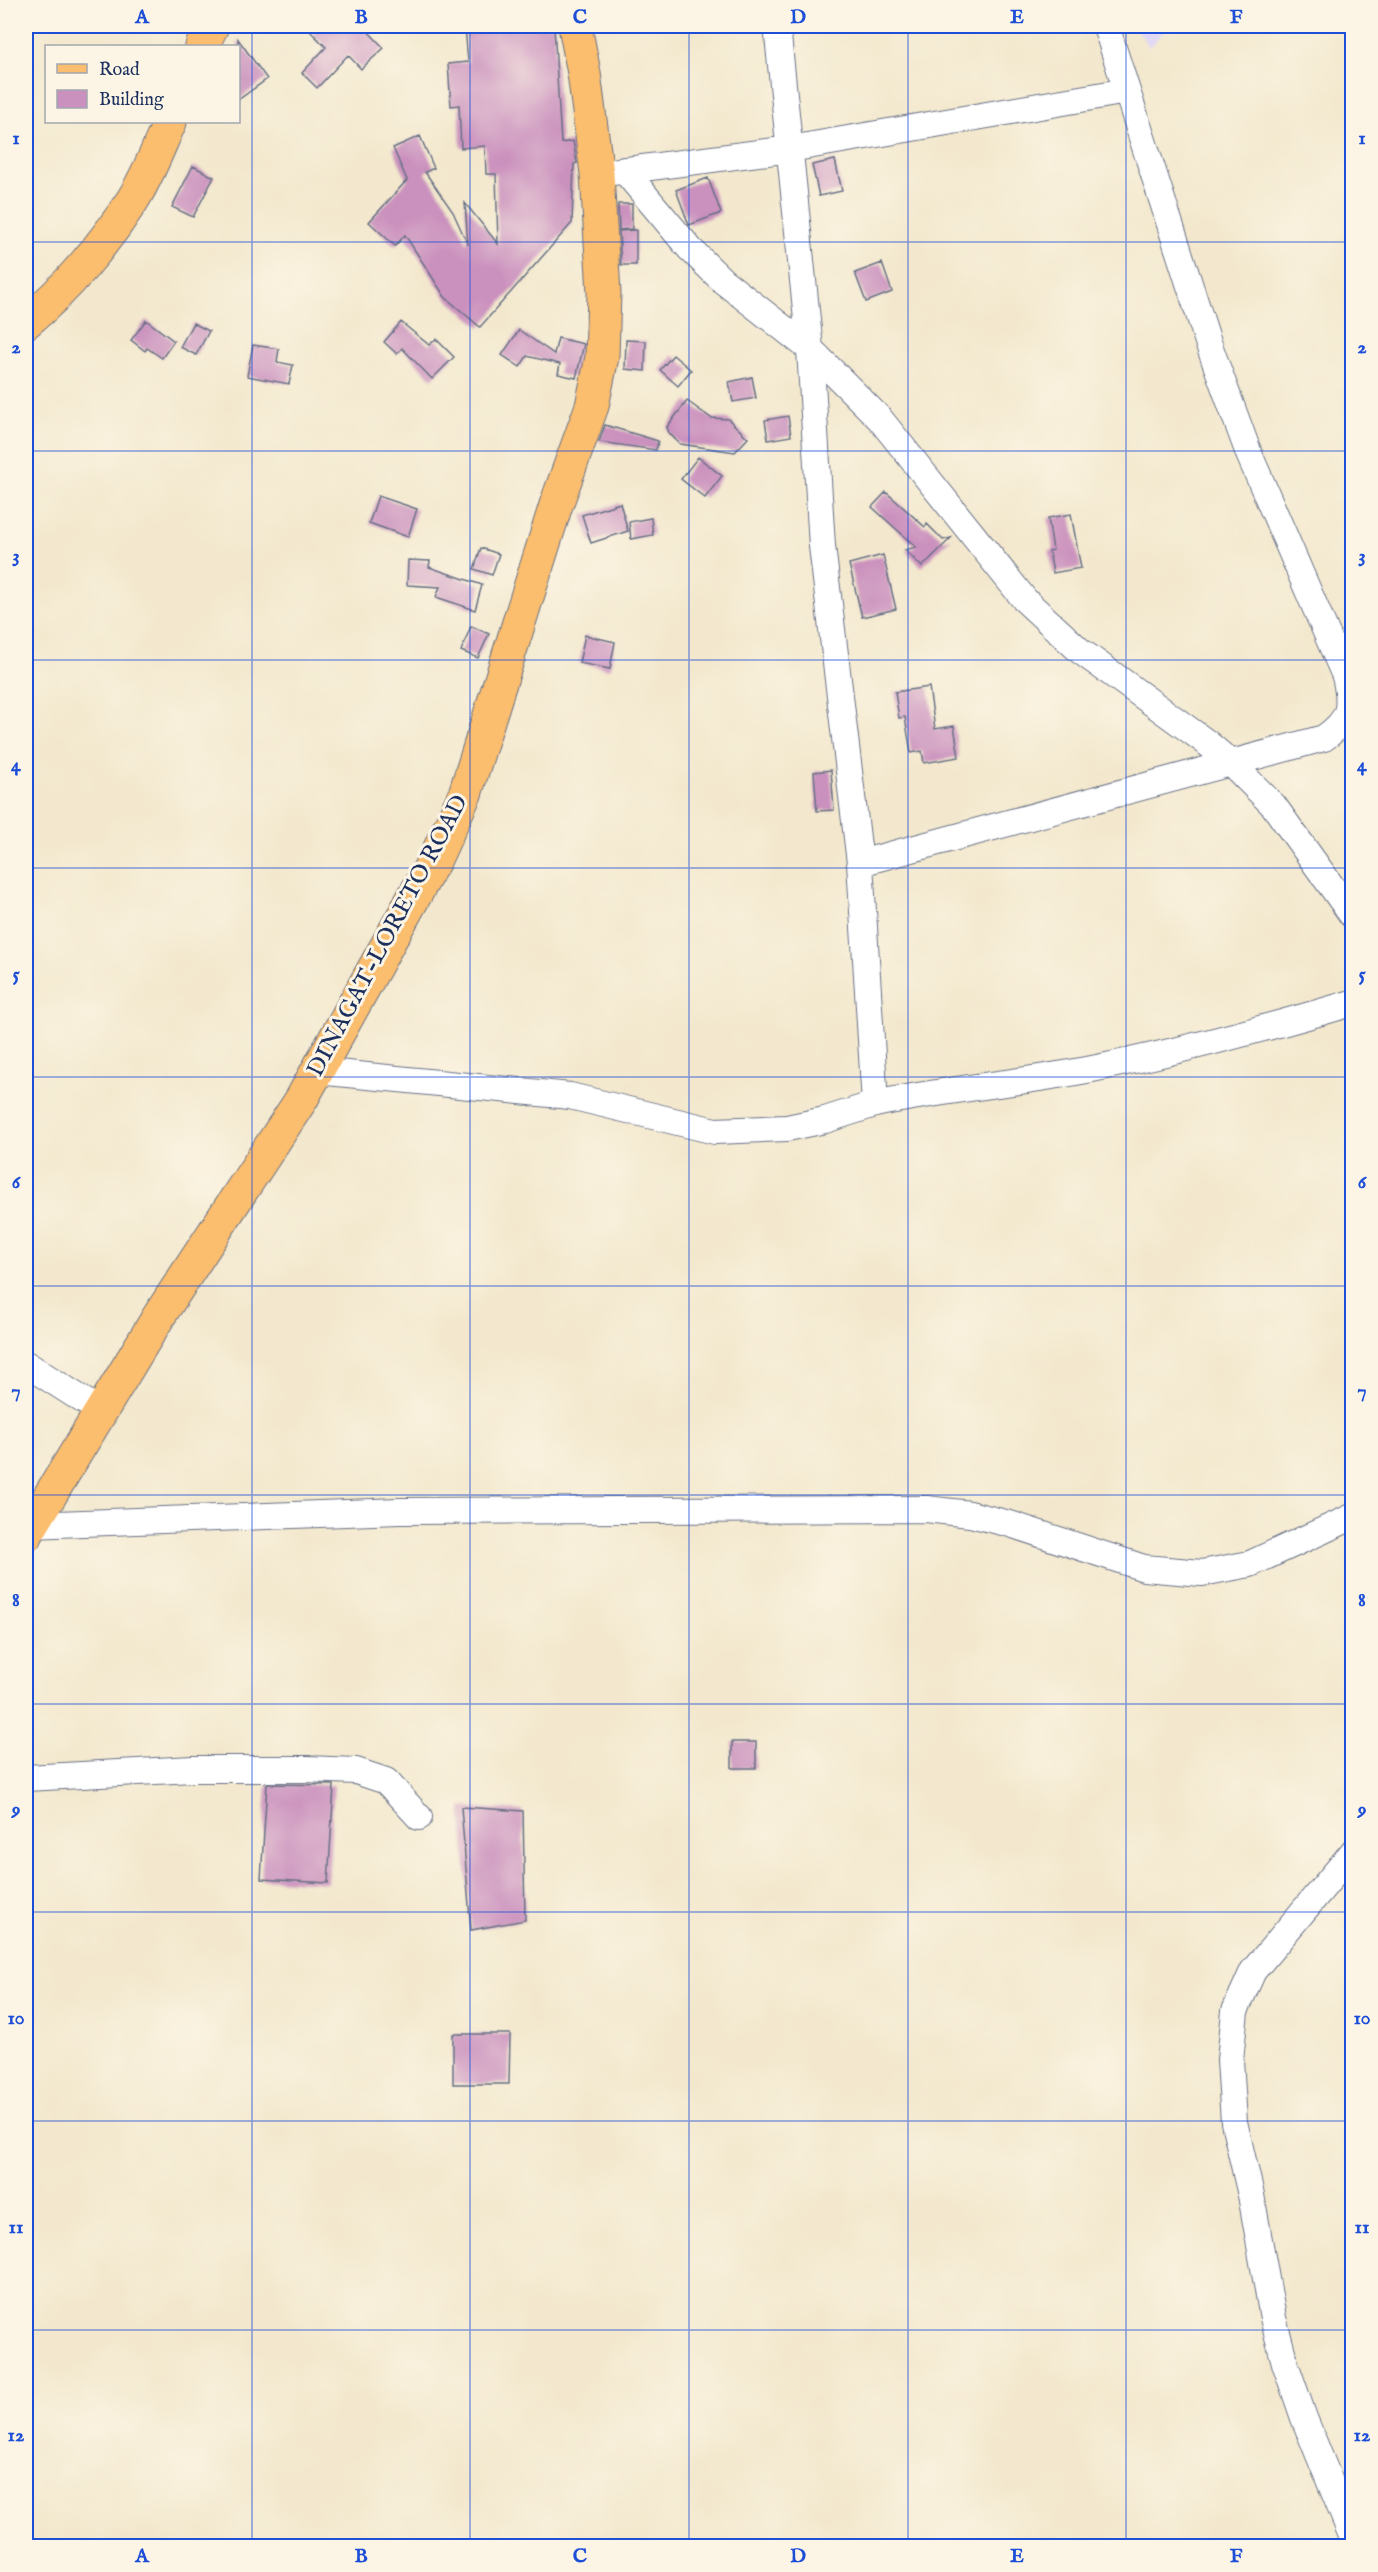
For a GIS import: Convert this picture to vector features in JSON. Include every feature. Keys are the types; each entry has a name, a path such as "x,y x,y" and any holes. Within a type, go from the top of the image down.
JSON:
{"main road":[{"path":"202,45 212,26"},
{"name":"DINAGAT-LORETO ROAD","path":"28,1530 159,1316 301,1100 435,859 465,794 556,505 592,406 602,357 610,172 584,73 575,26"},
{"path":"26,322 44,308 86,261 132,201 170,123"}],"street":[{"path":"777,26 810,350 822,546 860,863 875,1104"},
{"path":"860,863 1324,738 1339,728 1348,715 1350,698 1345,676 1249,454 1213,356 1106,26"},
{"path":"610,172 790,148 1127,91"},
{"path":"610,172 723,281 810,350 880,419 1025,600 1079,650 1147,697 1232,764 1274,806 1353,915"},
{"path":"316,1071 570,1096 715,1131 787,1128 916,1095 1091,1070 1266,1029 1353,1003"},
{"path":"26,1364 100,1411"},
{"path":"28,1530 399,1511 926,1509 970,1514 1010,1524 1144,1568 1202,1573 1250,1564 1353,1517"},
{"path":"26,1778 193,1769 306,1768 356,1772 386,1781 419,1817"},
{"path":"1353,1853 1253,1971 1235,2011 1230,2060 1234,2122 1251,2195 1276,2329 1304,2418 1353,2536"}],"shaded area":[{"path":"1135,26 1169,26 1149,47"}],"building":[{"path":"305,26 363,26 384,48 361,69 348,55 317,88 302,73 326,47"},
{"path":"465,26 554,26 561,143 573,141 577,163 574,164 572,223 480,327 445,297 405,235 395,246 369,222 407,180 393,148 420,136 434,168 425,172 453,212 468,245 465,203 498,244 496,174 486,174 485,146 461,148 459,105 451,106 448,64 468,62"},
{"path":"238,39 267,79 240,99 240,45 238,45"},
{"path":"835,160 842,191 819,196 812,165"},
{"path":"193,166 214,177 193,217 172,207"},
{"path":"708,178 721,213 689,225 676,190"},
{"path":"618,204 632,204 632,229 619,230"},
{"path":"636,230 636,265 621,265 619,231"},
{"path":"882,263 892,292 866,302 855,273"},
{"path":"146,320 174,341 162,358 147,348 145,351 131,340"},
{"path":"401,322 429,345 436,339 454,357 432,379 402,348 397,354 384,342"},
{"path":"193,323 209,331 196,355 180,347"},
{"path":"519,330 554,354 558,338 584,344 576,378 558,374 560,364 527,356 520,367 502,355"},
{"path":"626,340 646,341 645,371 625,369"},
{"path":"253,345 279,349 277,362 293,365 289,384 247,376"},
{"path":"673,355 691,370 678,386 660,370"},
{"path":"752,377 756,398 733,402 729,382"},
{"path":"687,401 711,418 728,419 748,438 735,452 680,444 669,433 667,427"},
{"path":"788,416 791,436 768,440 765,420"},
{"path":"605,425 658,441 656,450 599,442"},
{"path":"698,457 722,476 705,498 681,479"},
{"path":"886,492 925,527 927,524 943,540 951,538 922,567 905,550 916,547 872,507"},
{"path":"378,496 417,509 408,537 369,523"},
{"path":"620,503 628,531 591,543 582,515"},
{"path":"1071,514 1081,568 1053,573 1049,551 1053,550 1048,518"},
{"path":"651,518 653,535 631,539 629,522"},
{"path":"481,548 499,554 492,575 474,569"},
{"path":"883,555 896,609 862,617 849,564"},
{"path":"408,560 430,561 429,567 482,585 475,610 436,597 440,587 407,585"},
{"path":"471,626 489,634 478,658 461,651"},
{"path":"585,635 615,642 610,669 579,663"},
{"path":"929,687 935,729 954,726 959,757 924,763 922,751 911,753 905,717 899,718 895,692"},
{"path":"831,770 834,810 817,811 814,772"},
{"path":"732,1742 756,1742 756,1768 732,1768"},
{"path":"267,1784 334,1785 328,1883 261,1879"},
{"path":"461,1807 523,1811 525,1920 471,1930"},
{"path":"453,2034 510,2034 509,2084 453,2084"}]}
